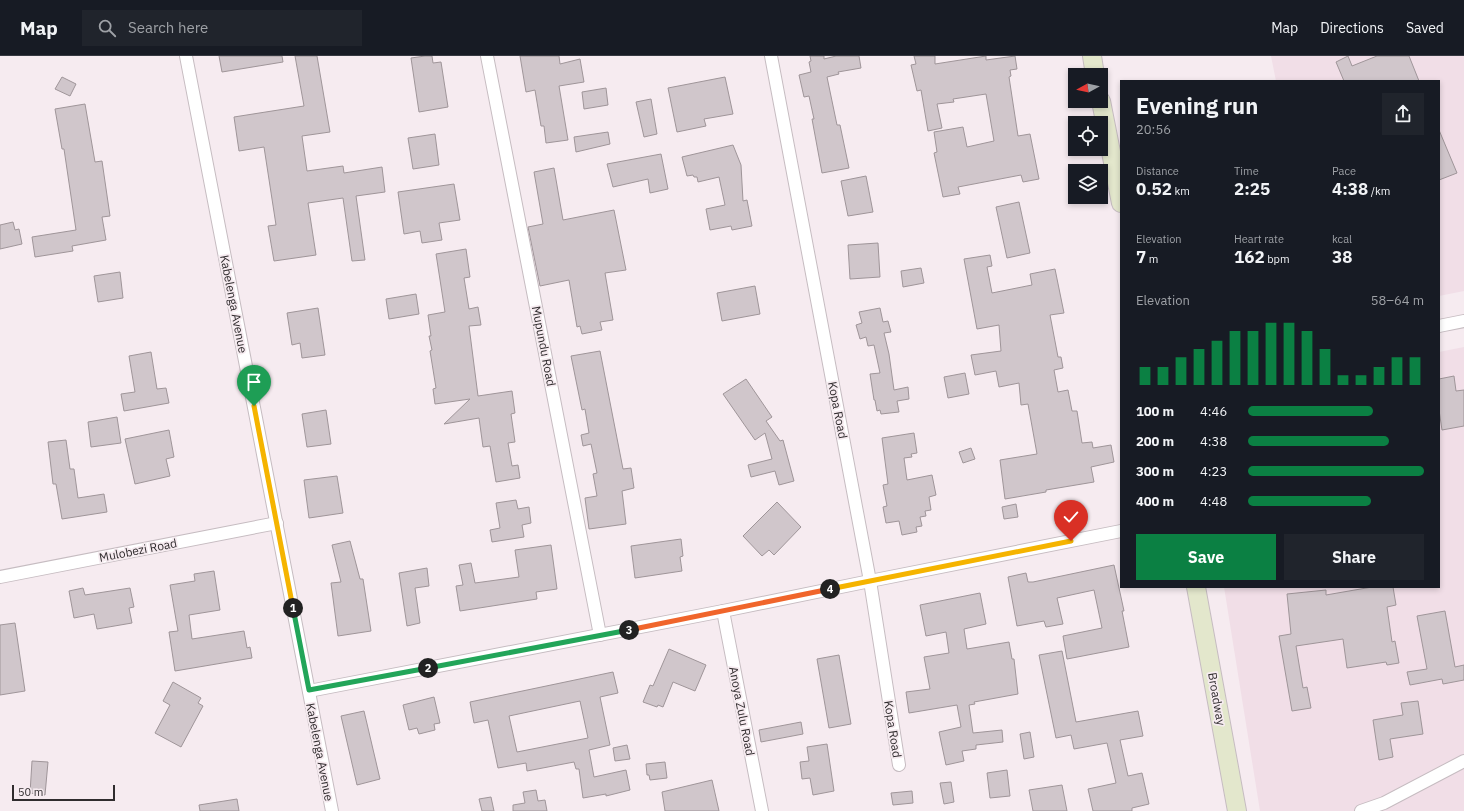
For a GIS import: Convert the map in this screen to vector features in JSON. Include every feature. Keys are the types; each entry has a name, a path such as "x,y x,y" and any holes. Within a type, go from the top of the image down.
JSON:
{"main road":[{"path":"1092,56 1094,68"},
{"path":"1102,108 1120,198"},
{"name":"Broadway","path":"1196,588 1237,811"}],"street":[{"name":"Kabelenga Avenue","path":"186,56 332,811"},
{"name":"Mupundu Road","path":"487,56 600,635"},
{"name":"Kopa Road","path":"772,56 870,581 899,765"},
{"path":"1440,326 1464,321"},
{"name":"Mulobezi Road","path":"0,577 277,523"},
{"path":"309,690 723,611 1120,531"},
{"name":"Anoya Zulu Road","path":"723,611 762,811"},
{"path":"1362,811 1384,803 1464,761"}],"shaded area":[{"path":"1271,56 1464,56 1464,291 1440,296 1440,80 1276,80"},
{"path":"1464,347 1464,811 1260,811 1224,588 1440,588 1440,352"}],"building":[{"path":"219,56 282,56 283,62 222,72"},
{"path":"295,56 317,56 330,132 302,136 307,171 343,166 344,173 382,167 385,192 356,196 365,260 352,261 343,198 308,203 316,255 274,261 268,226 276,225 264,147 239,151 234,117 304,106"},
{"path":"432,56 433,63 441,62 448,107 419,112 411,58"},
{"path":"520,56 559,56 560,64 580,59 584,82 559,86 568,140 546,143 544,126 541,126 535,90 526,92"},
{"path":"810,56 824,56 824,59 836,56 859,56 861,68 838,72 839,74 827,77 837,125 840,125 849,168 822,173 809,96 804,97 799,75 811,72 809,62 811,61"},
{"path":"914,56 935,56 935,64 986,56 986,60 1015,56 1017,69 1010,70 1011,76 1009,77 1018,136 1030,134 1039,179 1023,182 1021,175 958,187 960,194 943,197 934,153 937,152 934,132 963,127 967,147 994,141 986,94 953,99 954,102 937,104 942,128 928,131 921,90 917,91 911,65 916,64"},
{"path":"1348,56 1352,66 1377,56 1409,56 1419,80 1344,80 1336,62"},
{"path":"62,77 76,84 70,96 55,89"},
{"path":"725,77 733,114 704,119 706,126 677,132 668,88"},
{"path":"606,88 608,105 584,109 582,92"},
{"path":"651,99 657,134 644,137 636,102"},
{"path":"85,104 95,162 102,161 110,216 102,217 106,240 72,246 73,251 35,257 32,237 76,230 64,149 62,149 55,109"},
{"path":"608,132 610,144 576,152 574,137"},
{"path":"1440,132 1457,173 1440,180"},
{"path":"435,134 439,165 413,169 408,138"},
{"path":"733,145 741,165 743,201 747,200 752,226 732,230 731,226 710,230 706,209 725,205 719,177 698,182 697,177 694,177 693,175 687,176 682,157"},
{"path":"661,154 668,189 650,193 648,179 613,187 607,164"},
{"path":"554,168 563,220 614,210 626,270 605,273 613,320 600,322 602,330 582,334 580,326 577,327 569,280 540,286 528,227 543,224 534,172"},
{"path":"866,176 873,212 848,216 841,181"},
{"path":"454,184 460,220 439,223 442,240 422,243 420,231 404,234 398,192"},
{"path":"1019,202 1030,253 1007,258 996,207"},
{"path":"13,222 15,230 19,229 22,244 0,249 0,225"},
{"path":"878,243 880,277 850,279 848,245"},
{"path":"466,249 470,277 464,278 469,309 478,307 481,325 469,326 478,396 512,391 515,413 511,414 515,442 508,443 512,466 518,465 520,478 496,482 490,446 483,447 479,418 444,424 470,399 435,404 433,389 436,388 430,351 432,350 429,336 431,336 428,315 445,312 436,254"},
{"path":"990,255 992,266 987,267 992,293 1032,285 1030,274 1055,269 1064,313 1050,315 1058,357 1061,357 1063,368 1054,370 1058,392 1068,390 1072,411 1077,411 1082,443 1092,442 1093,448 1111,445 1114,462 1091,467 1094,482 1005,499 1000,460 1037,454 1028,404 1021,405 1019,383 999,387 996,371 975,375 971,355 1001,351 999,325 977,329 964,259"},
{"path":"921,268 924,283 903,287 901,271"},
{"path":"120,272 123,298 98,302 94,276"},
{"path":"755,286 760,314 722,321 717,293"},
{"path":"416,294 419,314 389,319 386,299"},
{"path":"318,308 325,355 302,358 300,343 292,345 287,313"},
{"path":"880,308 883,322 888,321 891,332 884,333 889,354 894,390 908,387 909,399 897,401 899,412 881,414 880,410 877,411 870,374 880,373 874,345 868,346 866,337 860,339 856,325 862,323 859,312"},
{"path":"600,351 623,469 631,468 634,488 622,491 626,524 589,529 585,498 597,496 593,474 597,473 591,444 583,446 581,435 589,433 585,409 582,410 571,356"},
{"path":"151,352 157,389 166,388 169,403 124,411 121,394 135,392 129,356"},
{"path":"965,373 969,394 948,398 944,377"},
{"path":"1454,376 1456,391 1464,390 1464,426 1442,430 1440,417 1440,379"},
{"path":"746,379 772,417 766,421 780,441 783,440 794,481 779,485 775,471 751,477 748,465 772,459 765,433 755,440 723,394"},
{"path":"326,410 331,444 307,447 302,414"},
{"path":"117,417 121,443 91,447 88,422"},
{"path":"169,430 174,457 166,459 170,476 135,484 125,439"},
{"path":"914,433 917,453 911,454 912,457 904,458 907,480 932,475 936,495 929,497 931,510 925,511 926,516 920,517 922,526 916,527 917,532 902,535 899,521 886,523 883,507 887,506 883,485 888,484 882,438"},
{"path":"66,440 70,469 74,469 78,498 104,494 107,512 62,519 56,484 53,484 48,442"},
{"path":"971,448 975,459 963,463 959,452"},
{"path":"337,476 343,513 309,518 304,480"},
{"path":"516,500 518,509 529,507 531,523 522,525 524,537 492,542 490,530 500,528 496,503"},
{"path":"777,502 801,527 774,555 769,550 762,556 743,536"},
{"path":"1016,504 1018,517 1004,519 1002,507"},
{"path":"681,539 683,556 680,557 682,571 635,578 631,546"},
{"path":"350,541 360,579 363,579 371,631 338,636 331,583 341,582 332,545"},
{"path":"551,545 557,589 536,592 537,599 460,611 456,586 463,585 459,565 471,563 475,583 519,577 515,550"},
{"path":"1114,565 1124,611 1122,611 1129,647 1067,659 1063,636 1102,628 1094,590 1057,598 1063,624 1046,627 1044,621 1017,626 1008,577 1026,573 1028,582 1033,582"},
{"path":"427,568 429,586 415,588 420,623 407,626 399,573"},
{"path":"214,571 220,610 189,615 192,639 244,631 247,648 250,647 252,658 175,671 169,632 178,631 170,585 195,581 194,574"},
{"path":"83,588 85,595 130,588 134,607 129,608 132,623 97,629 94,614 74,618 69,591"},
{"path":"1366,588 1393,588 1396,605 1387,607 1392,642 1395,641 1399,663 1387,665 1386,662 1347,668 1343,639 1296,646 1303,688 1307,687 1311,708 1292,711 1279,636 1291,634 1287,594 1326,590 1326,595"},
{"path":"980,593 986,624 964,629 967,649 1009,642 1012,659 1014,659 1018,694 974,702 975,704 969,705 973,733 1002,730 1003,742 976,745 976,749 962,751 964,761 946,765 939,732 961,727 957,705 909,713 906,692 930,689 924,657 949,653 946,632 926,636 920,605"},
{"path":"1445,611 1455,667 1464,665 1464,680 1443,684 1442,679 1410,685 1407,672 1427,669 1417,616"},
{"path":"15,623 25,691 0,695 0,625"},
{"path":"669,649 706,665 695,691 673,682 663,707 658,705 657,707 643,702 650,685 653,686"},
{"path":"1062,651 1076,722 1138,711 1143,736 1120,740 1128,776 1142,773 1149,804 1132,808 1132,811 1093,811 1088,789 1116,783 1107,743 1074,749 1071,735 1056,738 1039,655"},
{"path":"839,655 851,724 829,728 817,659"},
{"path":"613,672 618,693 600,697 610,745 589,750 594,777 626,770 630,790 606,796 606,794 583,798 579,769 576,769 574,762 527,771 526,763 498,768 488,720 474,723 470,702","holes":["580,701 588,738 517,752 509,716"]},
{"path":"173,682 201,698 198,703 203,706 181,747 155,733 170,705 163,701"},
{"path":"434,697 440,723 434,724 435,730 419,734 417,728 409,730 403,705"},
{"path":"1418,701 1423,734 1390,739 1393,757 1379,760 1373,720 1403,715 1401,703"},
{"path":"364,711 380,779 357,785 341,716"},
{"path":"801,722 803,734 761,742 759,730"},
{"path":"1030,732 1034,757 1024,759 1020,734"},
{"path":"827,744 834,791 813,795 810,778 802,779 800,762 809,761 807,747"},
{"path":"627,745 630,759 615,761 613,748"},
{"path":"32,761 48,762 45,795 30,793"},
{"path":"665,762 667,778 650,780 649,775 647,775 646,764"},
{"path":"1007,770 1010,796 990,798 987,773"},
{"path":"712,780 719,811 665,811 662,792"},
{"path":"951,782 954,802 944,804 940,783"},
{"path":"1062,785 1067,811 1033,811 1029,790"},
{"path":"536,790 538,801 545,800 547,811 513,811 513,805 525,803 523,792"},
{"path":"912,791 913,803 893,805 891,793"},
{"path":"491,797 494,811 482,811 479,799"},
{"path":"237,799 239,811 200,811 199,805"}],"route":[{"path":"254,406 309,690 723,611 1071,541"}]}
